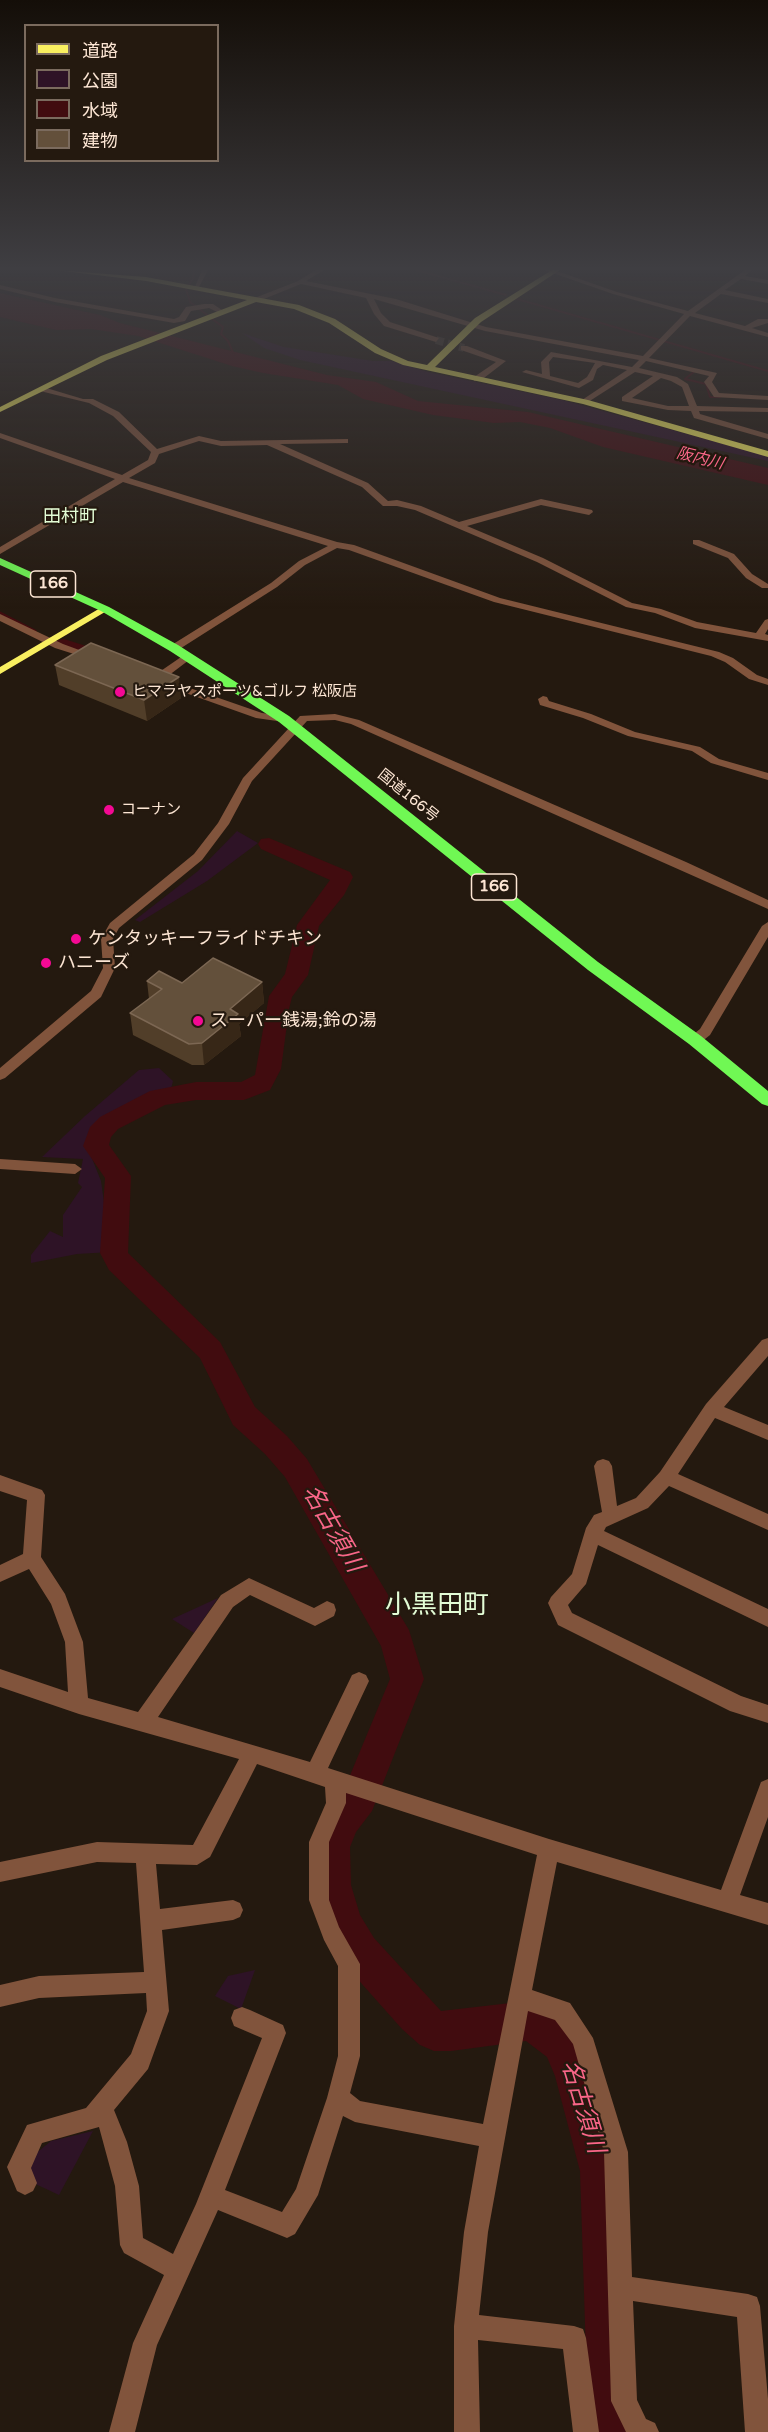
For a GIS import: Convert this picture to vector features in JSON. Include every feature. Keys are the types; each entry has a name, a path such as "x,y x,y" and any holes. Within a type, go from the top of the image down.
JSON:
{"highway":[{"name":"国道166号","path":"0,561 105,609 174,648 284,718 296,730 593,966 696,1040 768,1100"}],"main road":[{"path":"0,410 55,383"},
{"path":"498,383 585,402 768,454"},
{"path":"0,671 105,609"}],"street":[{"path":"585,402 612,383"},
{"path":"648,383 625,399 656,406 765,416"},
{"path":"682,383 699,417 768,437"},
{"path":"709,383 717,395 768,398"},
{"path":"44,389 82,401 90,401 116,414 155,452"},
{"path":"751,432 765,416"},
{"path":"0,435 122,478 336,545 360,550 497,600 715,654 768,682"},
{"path":"155,452 199,438 221,444 345,441"},
{"path":"268,442 365,485 386,504 397,503 418,508 459,525 540,560 629,605 658,611 695,626 763,638 768,622"},
{"path":"0,551 152,461 155,452"},
{"path":"459,525 541,502 589,512"},
{"path":"696,542 731,556 749,576 767,587"},
{"path":"174,648 274,585 302,563 336,545"},
{"path":"0,617 48,641 104,661"},
{"path":"188,657 156,677 260,716 284,718"},
{"path":"740,668 748,657"},
{"path":"543,699 544,703 587,716 632,734 696,749 715,761 768,777"},
{"path":"0,1075 96,994 106,977 109,960 107,939 114,926 198,857 223,824 247,780 276,746 296,730 304,718 335,717 355,722 768,905"},
{"path":"696,1040 705,1032 768,926"},
{"path":"0,1164 75,1169"},
{"path":"768,1345 712,1409 666,1477 642,1503 600,1521 592,1534 579,1578 557,1604 565,1619 737,1704 768,1714"},
{"path":"712,1409 768,1433"},
{"path":"603,1466 608,1506 612,1515"},
{"path":"666,1477 768,1522"},
{"path":"0,1483 36,1495 32,1559 59,1600 74,1642 79,1706"},
{"path":"592,1534 768,1618"},
{"path":"0,1574 32,1559"},
{"path":"143,1722 227,1601 249,1586 315,1617 327,1610"},
{"path":"0,1678 79,1706 252,1753 549,1850 768,1914"},
{"path":"122,2432 145,2343 212,2196 287,2226 306,2195 338,2098 350,2056 349,1964 331,1933 319,1900 319,1842 336,1803 332,1779 359,1681"},
{"path":"0,1872 98,1852 197,1855 203,1850 252,1753"},
{"path":"727,1901 768,1789"},
{"path":"467,2432 466,2326 476,2232 492,2137 549,1850"},
{"path":"25,2183 19,2167 35,2133 93,2118 140,2061 158,2011 145,1854"},
{"path":"151,1921 233,1911"},
{"path":"0,1996 39,1987 156,1982"},
{"path":"520,1998 562,2011 582,2038 616,2152 624,2401 637,2428 646,2432"},
{"path":"206,2210 275,2033 242,2018"},
{"path":"338,2098 355,2111 492,2137"},
{"path":"102,2106 116,2142 127,2186 132,2245 178,2270"},
{"path":"620,2287 747,2306 758,2432"},
{"path":"466,2326 574,2338 586,2432"}],"green space":[{"path":"409,383 483,383 562,400 768,456 768,461"},
{"path":"237,831 258,843 207,881 140,922 135,920 198,871"},
{"path":"159,1068 173,1081 171,1089 108,1116 89,1134 87,1146 101,1181 111,1252 77,1254 31,1263 31,1255 50,1231 63,1237 63,1215 82,1187 78,1183 83,1159 42,1157 85,1116 139,1070"},
{"path":"218,1598 194,1633 172,1619"},
{"path":"255,1970 241,2009 215,1996 228,1976"},
{"path":"93,2131 59,2195 27,2180 34,2155 51,2141"}],"water":[{"name":"阪内川","path":"329,383 379,383 418,401 528,412 768,468 768,485 603,447 550,428 520,422 494,423 433,415 363,399 338,385"}],"building":[{"path":"91,643 179,677 144,700 55,665"},
{"path":"213,958 262,982 230,1009 238,1014 202,1043 189,1044 130,1013 162,989 147,981 159,971 182,983"}],"waterway":[{"path":"704,383 710,397 720,397"},
{"name":"名古須川","path":"0,613 35,631"},
{"name":"名古須川","path":"64,644 115,661"},
{"name":"名古須川","path":"269,844 342,877 336,890 308,925 296,975 281,996 266,1078 261,1084 244,1091 196,1091 159,1097 109,1123 99,1134 96,1146 118,1176 114,1253 119,1262 210,1350 244,1416 276,1445 296,1468 397,1641 407,1679 359,1798 343,1820 332,1847 332,1885 344,1923 360,1952 416,2015 434,2031 528,2021 561,2043 575,2076 601,2171 611,2415 626,2432"}],"place":[{"name":"ヒマラヤスポーツ&ゴルフ 松阪店","path":"120,692"},
{"name":"コーナン","path":"109,810"},
{"name":"ケンタッキーフライドチキン","path":"76,939"},
{"name":"ハニーズ","path":"46,963"},
{"name":"スーパー銭湯;鈴の湯","path":"198,1021"}],"district":[{"name":"田村町","path":"70,517"},
{"name":"小黒田町","path":"437,1606"}]}
